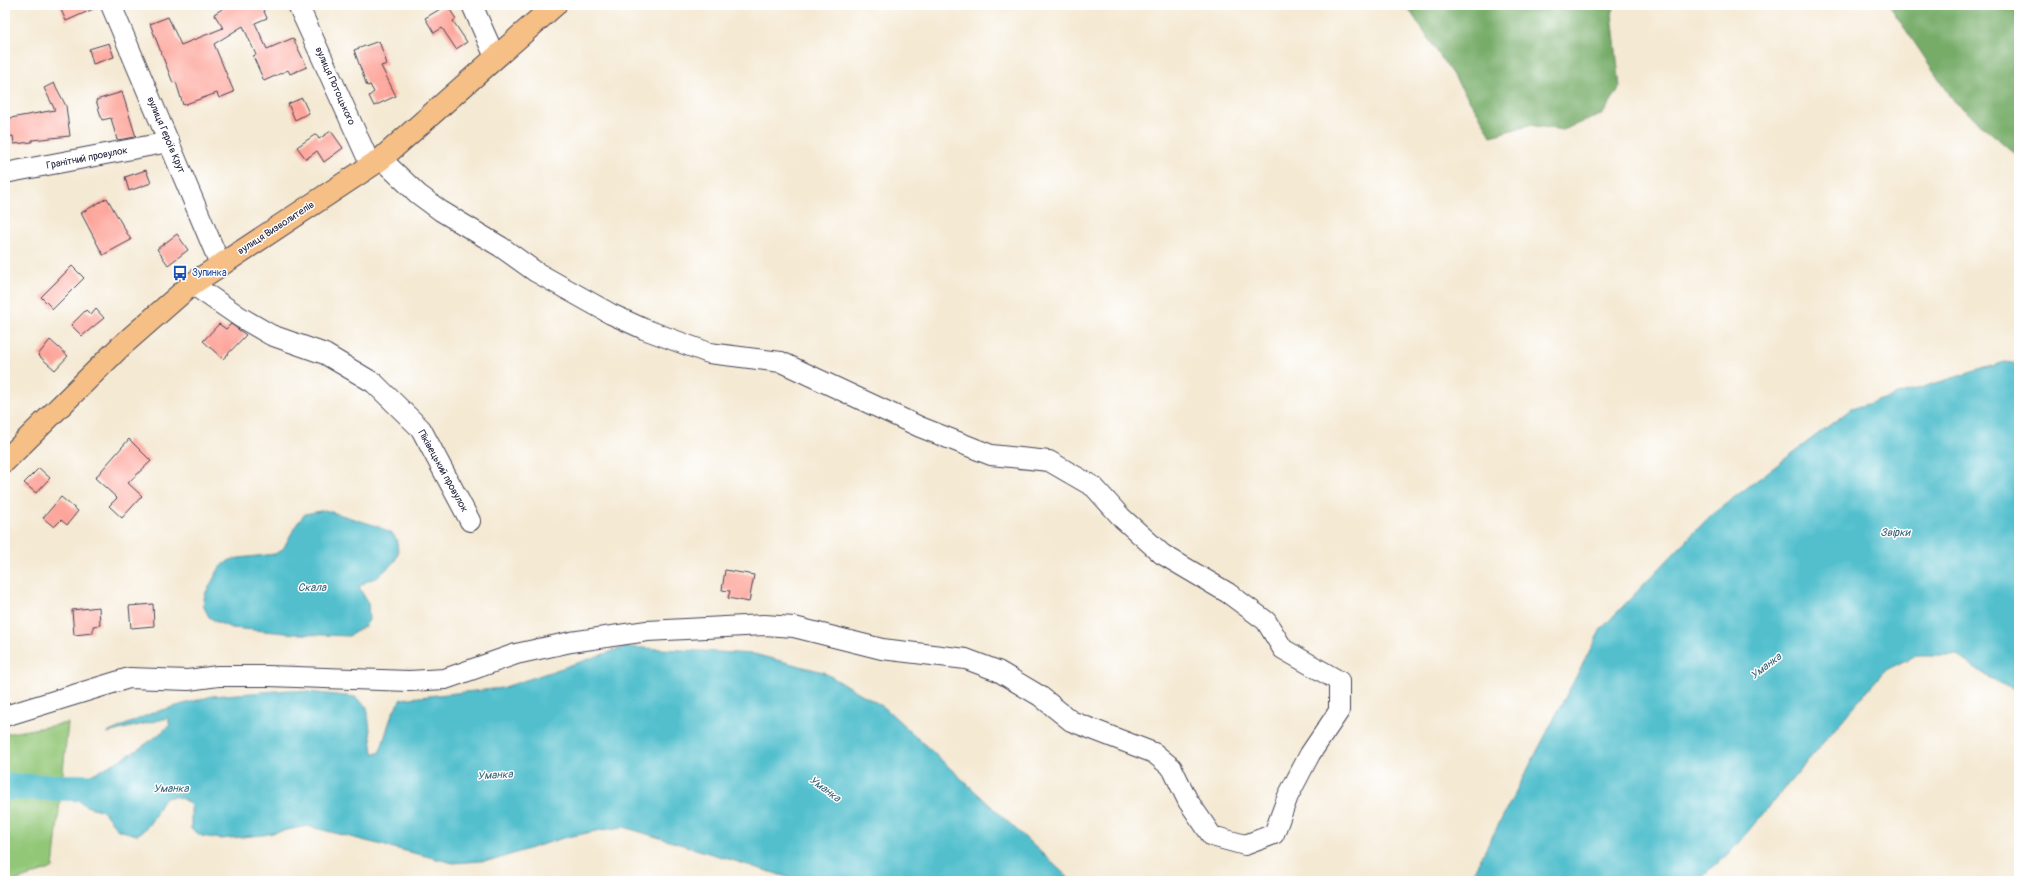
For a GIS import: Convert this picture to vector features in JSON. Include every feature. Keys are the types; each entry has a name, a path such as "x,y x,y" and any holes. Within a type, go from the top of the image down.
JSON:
{"main road":[{"name":"вулиця Визволителів","path":"5,460 119,348 192,284 220,264 376,163 555,5"}],"street":[{"name":"вулиця Героїв Крут","path":"111,5 220,264"},
{"name":"вулиця Потоцького","path":"298,5 376,163"},
{"path":"472,5 495,57"},
{"name":"Гранітний провулок","path":"5,173 169,142"},
{"path":"5,716 129,678 188,680 218,676 247,676 409,681 445,679 516,654 571,642 647,631 764,625 794,628 882,649 966,659 998,671 1040,696 1071,721 1154,752 1172,768 1188,801 1212,836 1245,845 1274,834 1288,796 1310,754 1339,711 1339,681 1283,649 1266,621 1228,594 1162,554 1122,518 1094,487 1049,461 991,456 934,433 851,396 781,362 709,353 644,329 611,314 536,272 501,247 441,210 376,163"},
{"name":"Піківецький провулок","path":"192,284 240,317 271,335 325,354 374,383 421,429 470,521"}],"green space":[{"path":"1406,5 1615,5 1612,14 1620,87 1603,114 1562,130 1529,125 1491,136 1480,116"},
{"path":"1889,5 2019,5 2019,157 1954,101"},
{"path":"68,723 53,868 15,881 5,881 5,734"}],"water":[{"name":"Звірки","path":"2005,362 2019,364 2019,693 1987,676 1957,655 1916,655 1884,671 1733,849 1698,881 1469,881 1601,629 1711,515 1851,409"},
{"name":"Скала","path":"325,510 377,526 394,535 397,541 398,553 395,561 378,577 367,581 359,587 368,603 369,620 365,626 349,636 297,634 232,628 209,617 203,605 205,594 220,567 230,560 275,554 283,549 296,525 305,514"},
{"path":"625,647 754,654 823,672 884,707 1072,881 800,881 624,827 563,838 494,860 453,863 307,826 263,835 221,839 202,836 191,829 191,806 178,797 163,799 150,824 137,835 118,830 103,811 86,806 78,800 78,781 138,749 170,725 168,718 107,733 152,713 212,696 290,690 355,697 367,707 373,753 379,753 391,718 401,699 502,688"}],"building":[{"path":"59,5 100,5 100,6 66,21"},
{"path":"229,5 261,5 267,18 255,23 267,49 293,38 307,67 290,74 288,70 264,81 253,56 256,55 243,26 214,44 234,92 219,98 217,93 183,105 176,82 173,83 150,24 168,17 181,45 223,28 214,14"},
{"path":"447,5 456,19 453,21 467,42 456,49 442,28 434,33 425,18"},
{"path":"379,41 387,64 381,66 396,96 374,106 369,96 374,92 370,85 367,86 354,50"},
{"path":"109,43 114,57 93,64 89,49"},
{"path":"54,83 66,106 70,136 32,140 32,142 14,144 13,136 6,137 5,119 55,110 44,88"},
{"path":"122,92 136,137 117,140 111,118 102,120 96,100"},
{"path":"302,98 309,113 295,120 288,104"},
{"path":"331,131 343,148 324,162 317,151 306,159 297,147 316,134 319,139"},
{"path":"146,170 151,183 129,191 125,177"},
{"path":"107,198 131,240 103,255 81,213"},
{"path":"177,234 188,250 168,265 157,249"},
{"path":"72,266 84,278 53,309 41,297"},
{"path":"96,309 104,318 82,336 71,325 86,310 91,315"},
{"path":"219,324 226,329 231,324 246,335 223,359 203,341"},
{"path":"50,340 68,356 55,370 38,355"},
{"path":"129,439 151,461 128,483 142,496 122,518 109,506 117,498 95,478"},
{"path":"39,468 50,478 36,493 24,483"},
{"path":"61,497 78,511 67,525 61,520 54,527 43,518"},
{"path":"725,570 754,575 749,602 728,598 730,591 722,590"},
{"path":"153,604 154,626 131,628 129,606"},
{"path":"99,607 100,625 93,626 93,633 74,635 72,610"}],"waterway":[{"name":"Уманка","path":"5,787 115,788"}],"place":[{"name":"Зупинка","path":"180,273"}]}
